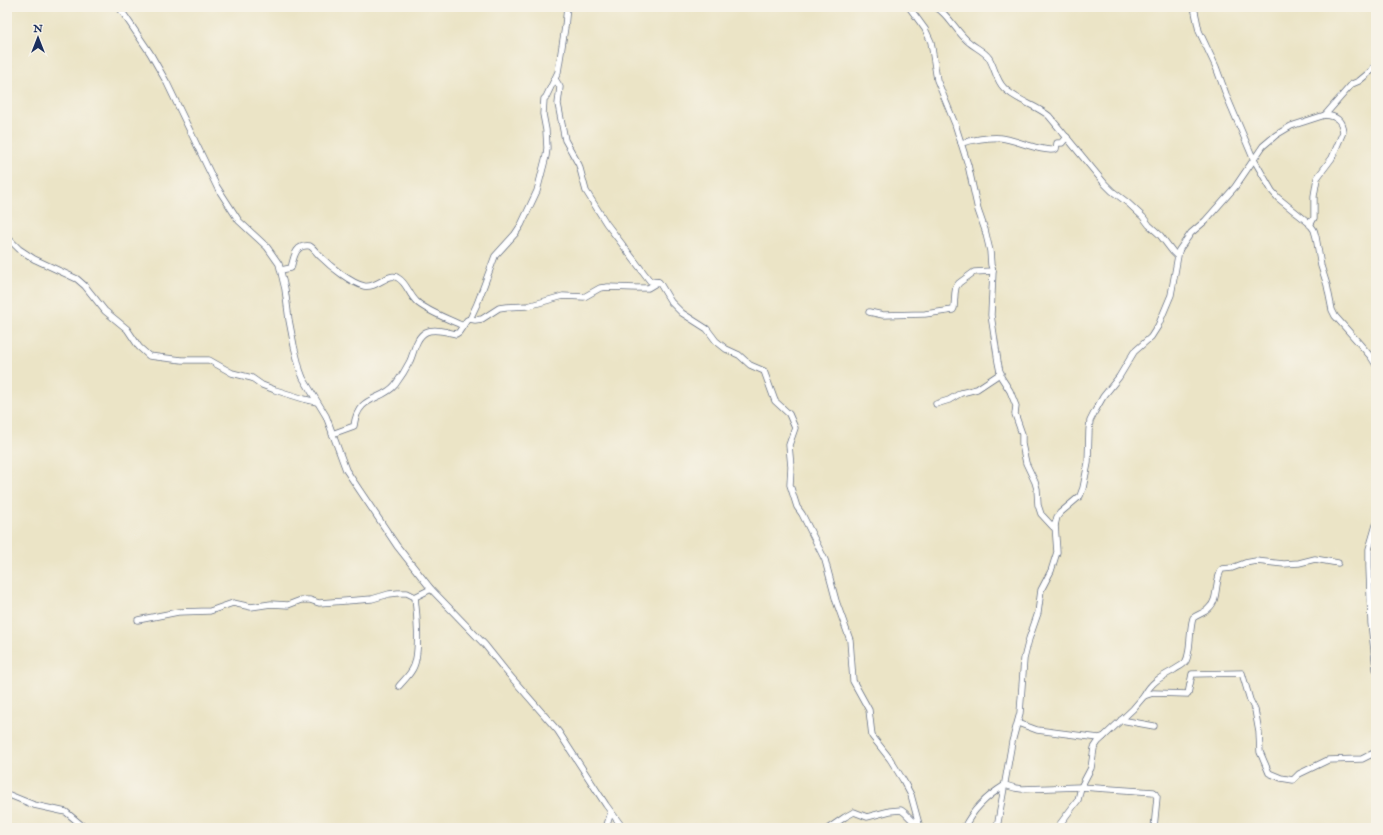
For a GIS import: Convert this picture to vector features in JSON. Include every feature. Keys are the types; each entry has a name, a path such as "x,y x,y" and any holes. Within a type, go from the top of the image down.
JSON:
{"street":[{"path":"119,7 168,83 225,202 239,221 267,247 277,260 281,270 289,320 303,378 326,416 341,461 346,470 397,546 431,589 485,645 558,731 623,828"},
{"path":"332,434 354,426 356,416 366,402 395,386 424,333 436,330 456,334 467,320 470,319 495,256 515,234 537,191 547,148 543,114 544,99 558,72 567,7"},
{"path":"909,7 922,24 928,35 933,53 937,80 951,113 961,143 990,251 993,272 991,315 998,362 1001,373 1016,406 1015,414 1022,434 1026,463 1035,482 1038,505 1041,514 1053,527 1055,525"},
{"path":"936,7 949,19 967,40 989,57 997,79 1004,88 1027,104 1044,112 1112,191 1143,217 1176,255 1191,233 1205,221 1235,187 1263,146 1276,135 1291,126 1325,115 1334,116 1339,120 1343,132 1332,158 1317,178 1314,196 1314,218 1310,225"},
{"path":"1194,7 1199,31 1254,158 1272,191 1314,230 1332,310 1335,316 1371,357 1376,365"},
{"path":"1325,115 1352,84 1359,81 1376,64"},
{"path":"555,79 560,88 558,104 565,140 579,165 586,191 606,224 625,250 650,281 659,282"},
{"path":"961,143 989,138 1002,138 1049,151 1056,149 1057,143 1062,143 1067,137"},
{"path":"7,237 19,249 34,259 77,279 85,286 105,311 127,330 139,347 149,356 182,360 209,360 232,373 252,378 262,385 304,400 317,402"},
{"path":"281,270 291,268 295,252 298,249 304,246 310,246 320,257 335,269 360,285 369,287 392,276 398,277 412,298 421,305 463,326"},
{"path":"997,828 1012,742 1020,713 1024,659 1038,613 1042,590 1051,571 1057,552 1055,525 1057,517 1080,496 1083,488 1088,463 1090,421 1095,411 1119,377 1134,352 1151,337 1164,314 1171,296 1179,250"},
{"path":"869,312 883,315 925,314 953,310 956,287 959,283 974,272 993,272"},
{"path":"470,319 482,319 499,308 528,306 563,296 579,298 584,297 600,288 648,288 659,282"},
{"path":"659,282 671,302 682,313 707,329 716,341 726,349 740,355 750,365 764,371 775,401 788,412 792,418 795,428 789,445 791,487 797,507 825,560 836,601 850,640 853,680 869,710 872,736 890,759 906,785 911,795 920,828"},
{"path":"936,404 949,400 961,393 977,389 1001,373"},
{"path":"1376,525 1369,549 1371,623 1376,669"},
{"path":"1369,549 1376,541"},
{"path":"1057,828 1078,800 1081,787 1091,768 1094,748 1144,696 1151,685 1185,663 1188,655 1193,618 1210,608 1213,603 1218,576 1222,569 1232,568 1256,561 1284,564 1299,563 1315,559 1338,563"},
{"path":"415,597 431,589"},
{"path":"138,620 178,612 210,611 233,602 251,607 271,604 288,605 301,600 310,600 319,603 372,599 398,593 407,593 415,597"},
{"path":"399,686 413,668 416,659 417,620 415,597"},
{"path":"1144,696 1153,693 1188,694 1192,674 1242,673 1250,700 1255,710 1259,732 1260,752 1269,774 1281,778 1293,780 1299,774 1328,760 1362,759 1376,752"},
{"path":"1121,720 1154,726"},
{"path":"1018,723 1037,730 1099,738 1103,737"},
{"path":"1005,785 1022,789 1081,787 1154,792 1157,797 1154,828"},
{"path":"964,828 975,809 1005,785"},
{"path":"7,794 34,804 66,812 85,828"},
{"path":"829,828 854,812 867,817 896,810 905,812 920,828"},
{"path":"606,828 611,812"}]}
